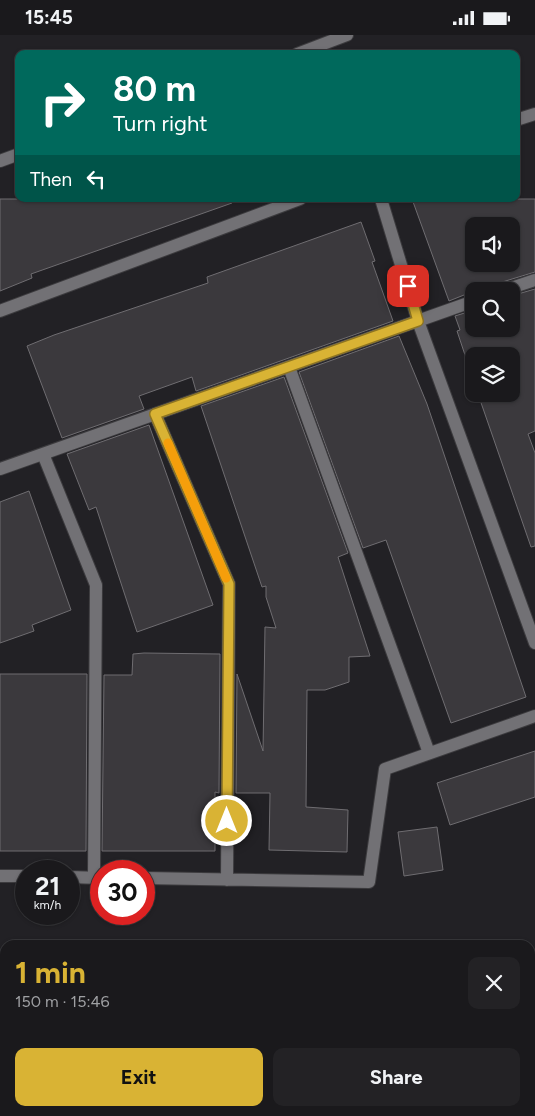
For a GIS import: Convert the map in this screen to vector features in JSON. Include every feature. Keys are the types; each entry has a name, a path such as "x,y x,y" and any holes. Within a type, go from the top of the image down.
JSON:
{"street":[{"path":"309,50 347,35"},
{"path":"520,119 535,113"},
{"path":"0,161 15,155"},
{"path":"0,311 292,202"},
{"path":"382,202 418,321 535,643"},
{"path":"520,285 535,280"},
{"path":"0,469 465,304"},
{"path":"289,367 429,753"},
{"path":"155,414 229,584 227,880"},
{"path":"43,454 96,585 98,860"},
{"path":"155,878 369,882 385,769 535,716"},
{"path":"0,876 15,876"}],"building":[{"path":"0,199 15,199 15,202 232,202 31,274 32,278 0,291"},
{"path":"520,199 535,199 535,272 502,282 465,282 465,295 449,301 413,202 520,202"},
{"path":"361,222 375,261 372,262 393,321 196,391 192,377 139,396 144,409 62,438 27,346 54,335 208,283 207,277"},
{"path":"535,289 535,431 528,434 535,453 535,546 531,547 481,402 520,402 520,347 465,347 465,355 457,331 460,330 455,316 465,313 465,337 520,337 520,293"},
{"path":"399,336 427,404 526,697 451,723 386,540 363,548 299,372"},
{"path":"284,377 348,553 338,557 370,656 349,657 349,682 325,690 307,690 306,807 348,810 347,852 269,850 270,793 236,793 237,674 263,751 265,627 276,628 266,597 266,586 262,587 201,406"},
{"path":"149,425 213,605 137,632 96,507 89,510 67,454"},
{"path":"29,491 71,610 32,625 34,631 0,643 0,502"},
{"path":"133,654 220,654 219,793 215,792 215,851 102,851 104,675 132,675"},
{"path":"0,674 87,674 86,851 0,851"},
{"path":"535,751 535,797 450,825 437,783"},
{"path":"437,827 443,870 404,876 398,832"}],"slow traffic":[{"path":"168,443 226,578"}],"route":[{"path":"227,821 229,584 155,414 418,321 408,286"}]}
